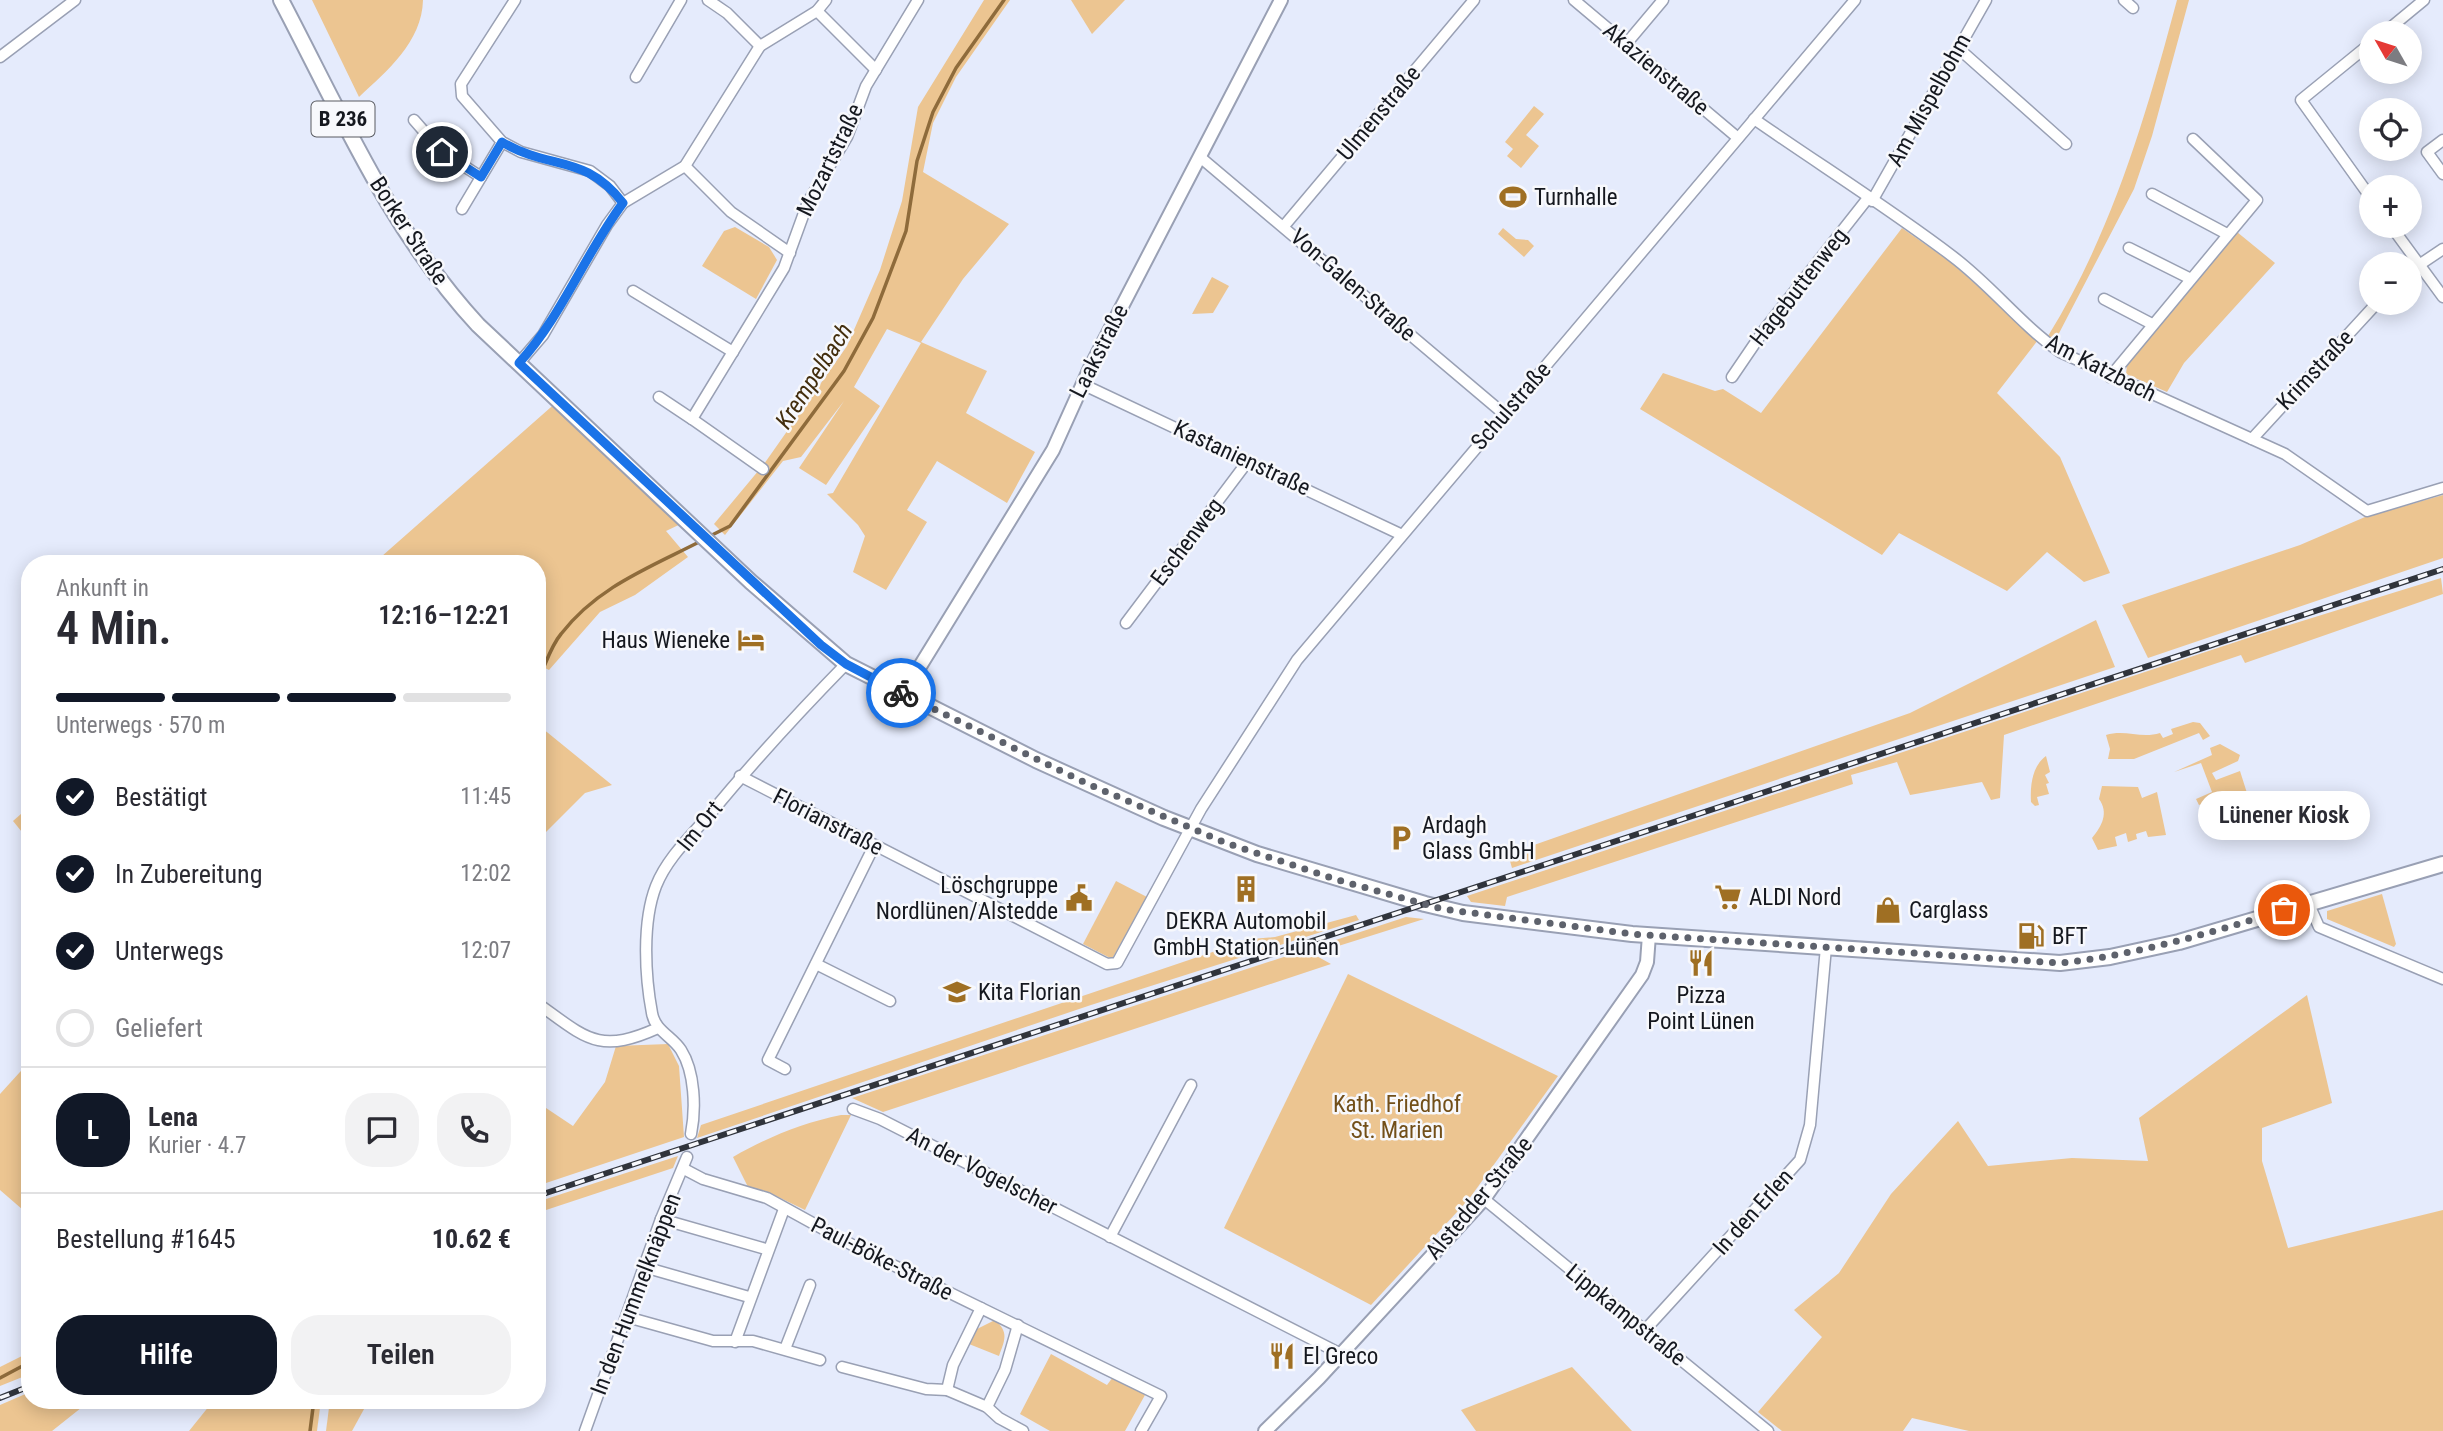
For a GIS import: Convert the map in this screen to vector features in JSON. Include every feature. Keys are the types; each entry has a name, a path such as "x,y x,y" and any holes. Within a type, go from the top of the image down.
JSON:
{"main road":[{"name":"Borker Straße","path":"281,0 407,236 444,288 519,363 803,629 846,664 903,694 1046,765 1191,829 1294,866 1442,909 1649,935 1969,959 2060,963 2110,957 2179,942 2443,864"}],"street":[{"path":"0,57 75,0"},
{"path":"515,0 461,84 462,96 502,142 521,152 599,176 623,203"},
{"path":"636,77 681,0"},
{"path":"708,0 727,13 760,46"},
{"path":"519,363 543,335 607,225 623,203 685,166 760,46 817,11 825,0"},
{"name":"Mozartstraße","path":"692,419 790,253 808,202 847,137 866,86 918,0"},
{"name":"Laakstraße","path":"903,694 1049,456 1082,384 1281,0"},
{"name":"Ulmenstraße","path":"1284,226 1474,0"},
{"name":"Akazienstraße","path":"1574,0 1738,138"},
{"path":"1626,44 1663,0"},
{"name":"Schulstraße","path":"1191,829 1297,660 1400,534 1855,0"},
{"name":"Am Mispelbohm","path":"1870,200 1986,0"},
{"path":"2124,0 2133,8"},
{"path":"2399,21 2424,0"},
{"path":"817,11 876,70"},
{"path":"1958,48 2066,144"},
{"path":"2359,53 2301,100 2359,181"},
{"path":"414,120 442,152 481,177"},
{"name":"Am Katzbach","path":"1754,120 1975,274 2042,339 2110,377 2286,454 2367,511 2443,488"},
{"path":"2110,377 2189,278 2257,200 2193,139"},
{"path":"2443,140 2427,152 2443,174"},
{"path":"462,209 502,142"},
{"name":"Von-Galen-Straße","path":"1200,157 1504,414"},
{"path":"685,166 732,212 790,253"},
{"path":"2152,194 2227,234"},
{"name":"Hagebuttenweg","path":"1732,377 1764,330 1870,200"},
{"path":"2129,248 2189,278"},
{"path":"2422,262 2443,249"},
{"path":"2422,268 2443,298"},
{"path":"633,291 733,352"},
{"path":"2104,299 2152,324"},
{"name":"Krimstraße","path":"2252,439 2367,315"},
{"name":"Kastanienstraße","path":"1082,384 1400,534"},
{"path":"659,397 763,470"},
{"name":"Eschenweg","path":"1126,623 1248,461"},
{"name":"Im Ort","path":"658,1028 652,1011 648,953 649,915 656,886 678,850 740,776 846,664"},
{"name":"Florianstraße","path":"740,776 1112,965 1120,960 1191,829"},
{"path":"785,1069 768,1060 874,846"},
{"path":"2308,902 2312,918 2319,927 2443,979"},
{"name":"Alstedder Straße","path":"1265,1431 1341,1354 1484,1199 1642,975 1647,962 1649,935"},
{"name":"In den Erlen","path":"1645,1331 1800,1160 1810,1125 1826,947"},
{"path":"816,964 890,1001"},
{"path":"546,1009 595,1042 633,1039 658,1028 680,1049 687,1062 693,1091 691,1134"},
{"path":"1111,1237 1191,1085"},
{"name":"An der Vogelscher","path":"853,1109 880,1119 1341,1354"},
{"name":"In den Hummelknäppen","path":"585,1431 661,1219 687,1157"},
{"name":"Paul-Böke-Straße","path":"684,1169 703,1179 767,1198 784,1209 1161,1396 1142,1431"},
{"name":"Lippkampstraße","path":"1484,1199 1768,1431"},
{"name":"Paul-Böke-Straße","path":"735,1342 766,1249 784,1209"},
{"path":"661,1219 766,1249"},
{"path":"644,1267 749,1297"},
{"path":"785,1349 810,1285"},
{"name":"Paul-Böke-Straße","path":"947,1390 953,1365 981,1308"},
{"path":"627,1317 713,1341 753,1341 820,1360"},
{"path":"987,1407 1005,1370 1018,1325"},
{"path":"842,1367 926,1389 947,1390 987,1407 999,1418 1023,1431"}],"green space":[{"path":"312,0 423,0 417,29 410,42 391,66 359,97"},
{"path":"984,0 1010,0 956,77 933,123 923,172 1009,224 963,279 921,342 987,371 966,413 1035,452 1007,503 937,461 907,510 927,522 886,590 853,572 865,536 858,525 827,494 833,493 921,343 887,329 854,387 880,406 826,485 799,468 844,401 801,457 783,461 725,535 714,524 764,464 847,346 880,270 902,201 918,107"},
{"path":"1071,0 1125,0 1092,34"},
{"path":"2177,0 2189,0 2152,136 2134,189 2056,339 2048,336 2091,256 2125,173"},
{"path":"1534,106 1544,114 1526,135 1539,146 1521,168 1507,156 1513,149 1505,142"},
{"path":"735,227 769,247 777,260 756,299 702,266 724,231"},
{"path":"1503,228 1516,239 1528,240 1534,246 1524,257 1498,234"},
{"path":"1902,228 1952,263 2038,340 1997,393 2060,457 2110,573 2084,582 2047,552 2007,591 1899,533 1882,555 1640,409 1663,373 1715,391 1723,389 1761,413"},
{"path":"2237,232 2275,263 2184,363 2167,392 2126,374 2127,365"},
{"path":"1212,277 1229,286 1213,313 1192,314"},
{"path":"559,400 687,521 666,531 688,557 635,595 600,612 549,670 546,668 546,555 383,555"},
{"path":"2443,495 2443,558 2148,658 2122,605 2300,545 2365,517"},
{"path":"2441,578 2443,594 2245,663 2241,655 2004,735 2000,798 1991,800 1982,782 1910,795 1897,762 1851,775 1853,784 1507,897 1505,906 1471,902 1467,896 2260,634"},
{"path":"2096,620 2115,667 1512,868 1508,854 1910,713"},
{"path":"2193,722 2200,723 2210,736 2203,740 2199,733 2134,759 2108,759 2110,749 2106,735 2160,733 2163,738 2173,734 2171,729"},
{"path":"546,731 612,785 585,793 546,832"},
{"path":"2220,744 2240,755 2238,761 2212,773 2216,780 2240,771 2253,812 2242,816 2237,799 2228,802 2226,796 2199,805 2196,799 2212,792 2201,763 2174,772 2212,755 2210,748"},
{"path":"2046,756 2050,772 2045,775 2049,783 2046,784 2049,794 2037,797 2039,805 2035,806 2031,802 2033,777 2041,760"},
{"path":"2102,786 2138,787 2142,798 2157,792 2166,835 2148,837 2146,831 2136,834 2137,839 2128,842 2126,833 2115,837 2117,846 2098,850 2092,838 2099,829 2104,814 2099,799"},
{"path":"21,814 21,831 13,821"},
{"path":"1116,881 1147,897 1112,959 1083,944"},
{"path":"2382,894 2396,944 2394,947 2327,919 2327,911"},
{"path":"1356,915 1359,920 1091,1005 697,1138 701,1125 1251,939 1275,937"},
{"path":"1406,917 1424,919 1313,954 1331,964 883,1112 852,1098"},
{"name":"Kath. Friedhof St. Marien","path":"1348,974 1558,1076 1469,1199 1371,1305 1224,1228"},
{"path":"2307,995 2332,1103 2262,1128 2262,1161 2288,1248 2443,1210 2443,1431 1969,1431 1912,1418 1903,1431 1782,1431 1758,1412 1822,1337 1794,1310 1839,1273 1891,1194 1958,1121 1988,1166 2072,1158 2148,1161 2139,1118"},
{"path":"668,1044 679,1066 684,1137 546,1183 546,1108 573,1126 605,1082 616,1046"},
{"path":"21,1071 21,1208 0,1190 0,1094"},
{"path":"841,1115 851,1115 805,1210 774,1195 749,1189 733,1157 786,1131"},
{"path":"678,1156 673,1168 546,1210 546,1199"},
{"path":"995,1320 1004,1332 999,1356 969,1344 975,1330"},
{"path":"1051,1354 1107,1385 1113,1377 1145,1395 1125,1431 1050,1431 1020,1414"},
{"path":"21,1356 21,1378 0,1386 0,1367"},
{"path":"1572,1367 1632,1431 1476,1431 1461,1410"},
{"path":"21,1396 21,1409 80,1409 52,1431 0,1431 0,1405"},
{"path":"207,1409 320,1409 317,1431 189,1431"},
{"path":"329,1409 364,1409 352,1431 326,1431"}],"waterway":[{"name":"Krempelbach","path":"710,536 730,526 844,371 873,318 906,231 917,161 933,112 956,68 1004,0"},
{"name":"Krempelbach","path":"546,662 557,639 591,603 626,579 703,540"},
{"path":"0,1378 21,1367"},
{"path":"310,1431 313,1409"}],"railway":[{"path":"546,1193 2443,569"},
{"path":"0,1398 21,1390"}],"way so far":[{"path":"901,693 1088,784 1226,843 1338,880 1462,913 1632,934 1969,959 2060,963 2110,957 2179,942 2284,910"}],"place":[{"name":"Turnhalle","path":"1513,197"},
{"name":"Haus Wieneke","path":"751,640"},
{"name":"Ardagh Glass GmbH","path":"1401,838"},
{"name":"DEKRA Automobil GmbH Station Lünen","path":"1246,889"},
{"name":"ALDI Nord","path":"1728,897"},
{"name":"Löschgruppe Nordlünen/Alstedde","path":"1079,898"},
{"name":"Carglass","path":"1888,910"},
{"name":"Lünener Kiosk","path":"2284,910"},
{"name":"BFT","path":"2031,936"},
{"name":"Pizza Point Lünen","path":"1701,963"},
{"name":"Kita Florian","path":"957,992"},
{"name":"El Greco","path":"1282,1356"}],"route":[{"path":"442,152 481,177 502,142 521,152 581,168 599,176 610,186 623,203 607,225 543,335 519,363 821,645 846,664 901,693"}]}
